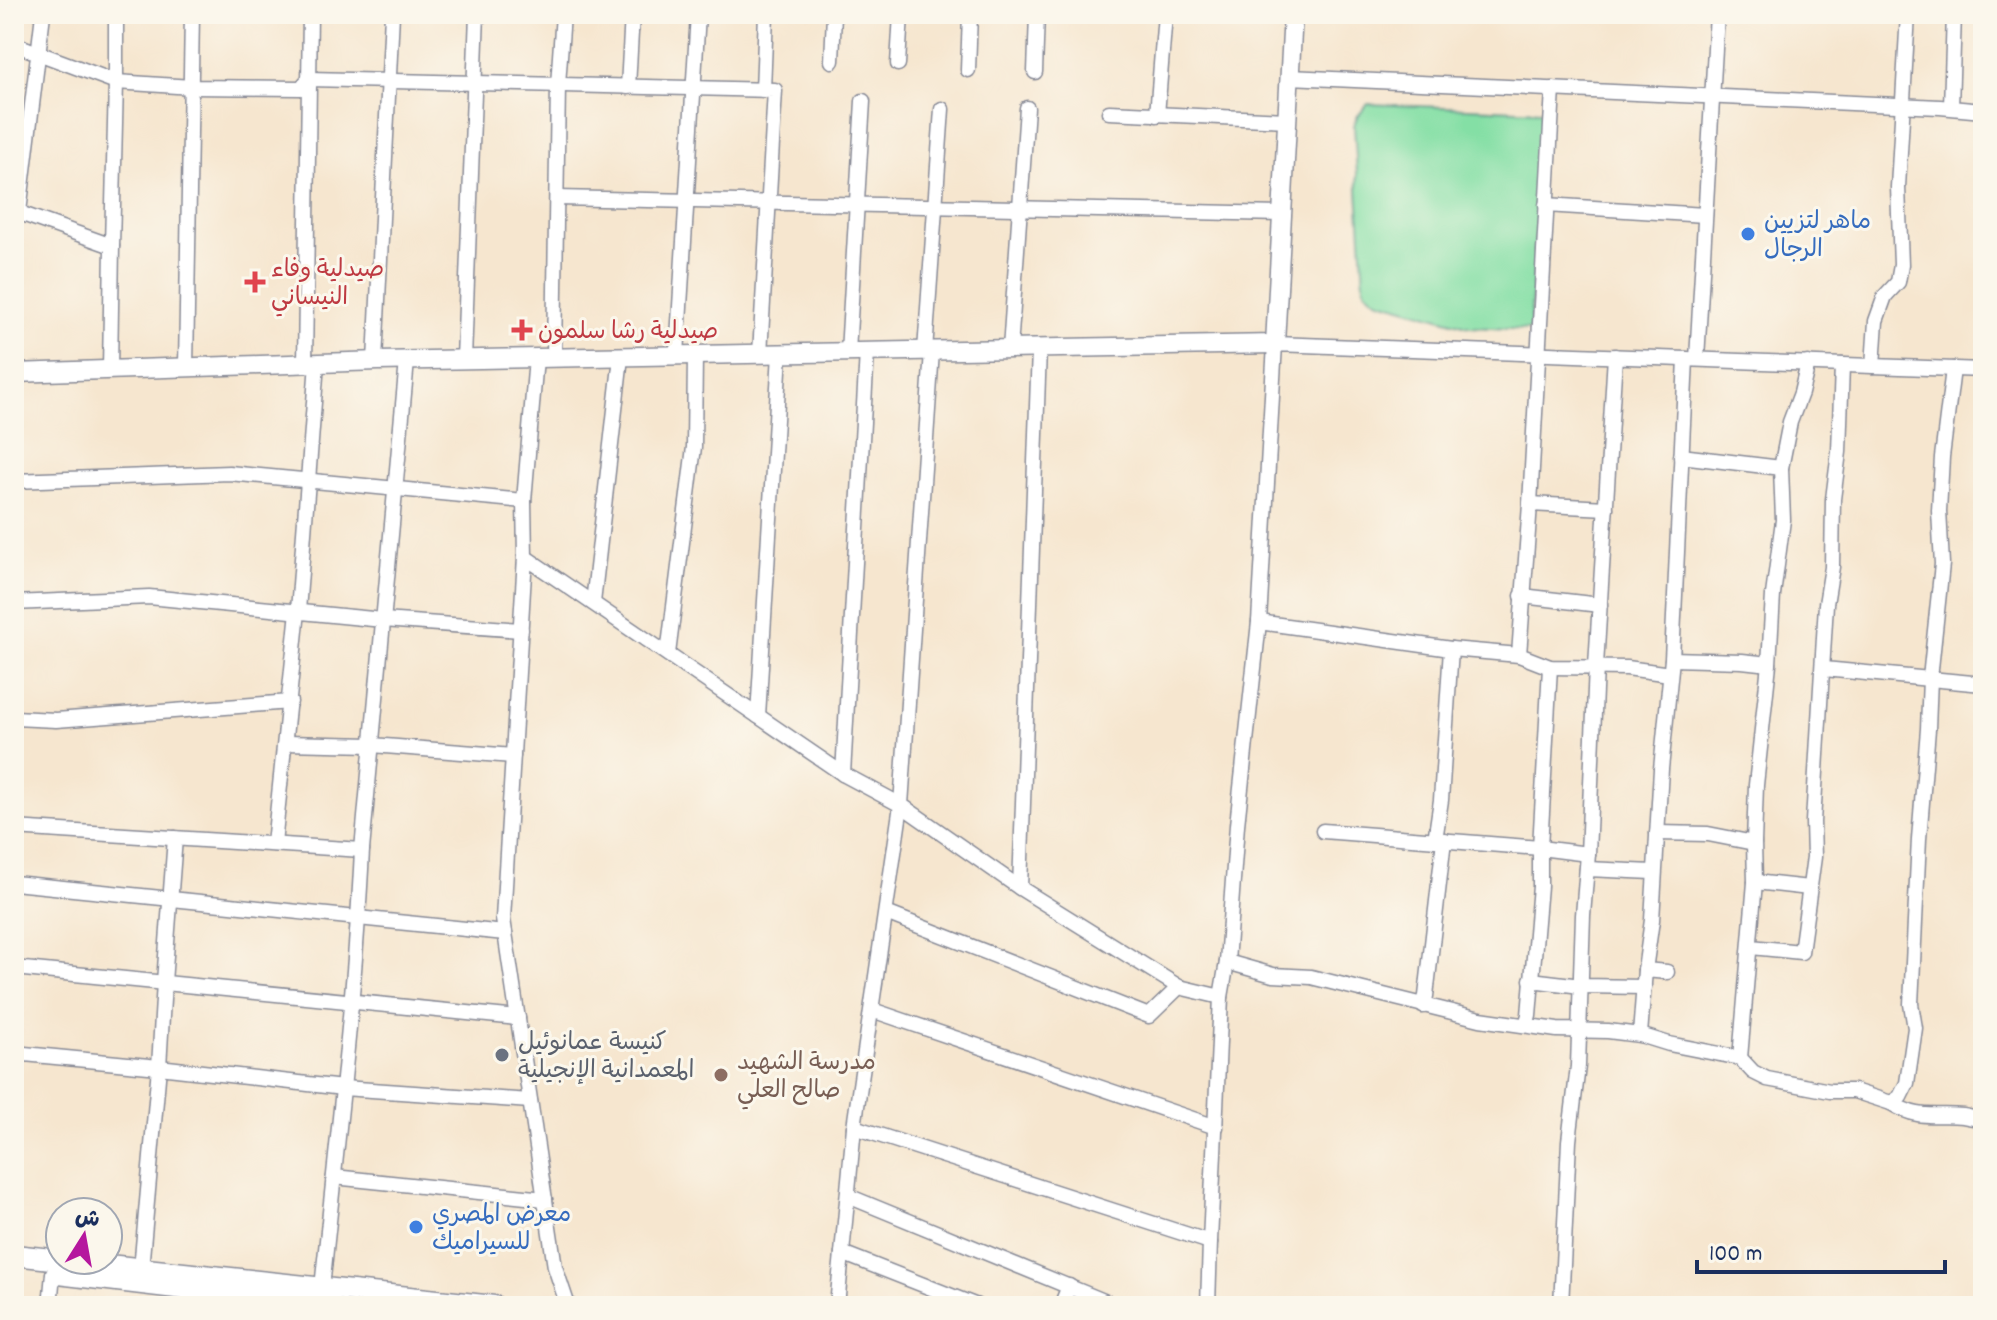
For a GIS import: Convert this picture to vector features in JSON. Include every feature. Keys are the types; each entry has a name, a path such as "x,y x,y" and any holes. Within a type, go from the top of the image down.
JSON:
{"main road":[{"path":"14,1255 141,1269 325,1297 494,1306"},
{"path":"14,1269 44,1272"},
{"path":"71,1276 203,1298 266,1302 325,1297"}],"street":[{"path":"43,14 16,211 112,246"},
{"path":"110,370 116,14"},
{"path":"186,367 192,14"},
{"path":"274,844 290,702 308,481 311,364 310,14"},
{"path":"375,361 392,14"},
{"path":"464,359 477,14"},
{"path":"563,14 558,85 557,198 545,358 524,501 525,557 503,919 555,1267 568,1306"},
{"path":"628,87 632,14"},
{"path":"668,654 694,447 686,355 686,201 698,14"},
{"path":"763,90 766,14"},
{"path":"832,61 834,14"},
{"path":"898,64 901,14"},
{"path":"968,70 970,14"},
{"path":"1035,72 1037,14"},
{"path":"1157,115 1165,14"},
{"path":"1208,1306 1221,997 1227,962 1237,825 1259,622 1293,14"},
{"path":"1640,1035 1652,920 1653,872 1671,667 1681,456 1705,215 1717,14"},
{"path":"1873,366 1876,321 1885,296 1898,282 1901,265 1898,187 1908,14"},
{"path":"1951,107 1954,14"},
{"path":"14,44 116,82 192,87 301,88 309,79 775,90 760,354"},
{"path":"1289,77 1951,107 1983,111"},
{"path":"1519,655 1553,89"},
{"path":"848,352 863,101"},
{"path":"1010,349 1027,108"},
{"path":"837,1306 854,1127 901,805 942,109"},
{"path":"1109,112 1287,120"},
{"path":"557,198 1282,214"},
{"path":"1546,205 1705,215"},
{"path":"14,373 375,361 1275,344 1983,370"},
{"path":"1020,888 1039,349"},
{"path":"843,774 867,352"},
{"path":"758,716 780,354"},
{"path":"1561,1306 1569,1141 1578,1066 1583,915 1615,356"},
{"path":"593,603 621,357"},
{"path":"325,1297 407,361"},
{"path":"1740,1058 1755,882 1756,785 1783,520 1781,468 1790,422 1808,363"},
{"path":"1751,947 1801,952 1814,857 1813,822 1826,604 1832,567 1842,365"},
{"path":"1891,1103 1900,1097 1907,1083 1915,1028 1911,1004 1914,917 1930,678 1942,564 1939,511 1942,457 1953,369"},
{"path":"1681,456 1781,468"},
{"path":"14,481 229,473 524,501"},
{"path":"1530,504 1606,508"},
{"path":"525,557 843,774 901,805 1020,888 1179,987 1221,997"},
{"path":"1522,596 1600,605"},
{"path":"14,603 149,597 521,630"},
{"path":"1259,622 1451,649 1519,655 1550,667 1671,667 1742,661 1769,664"},
{"path":"1423,1006 1440,840 1451,649"},
{"path":"1526,1025 1540,886 1550,667"},
{"path":"1824,669 1983,684"},
{"path":"14,718 56,720 290,702"},
{"path":"285,743 372,745 513,756"},
{"path":"14,828 362,850"},
{"path":"1323,831 1540,848 1587,861 1653,872"},
{"path":"1657,833 1708,834 1754,843"},
{"path":"141,1269 175,838"},
{"path":"1755,882 1809,888"},
{"path":"14,883 505,933"},
{"path":"886,913 1149,1016 1179,987"},
{"path":"1227,962 1273,975 1311,977 1480,1019 1557,1030 1640,1035 1740,1058 1753,1072 1767,1079 1830,1091 1854,1091 1891,1103 1906,1112 1925,1116 1961,1116 1983,1120"},
{"path":"14,968 518,1018"},
{"path":"1645,970 1667,972"},
{"path":"1531,980 1581,986 1644,987"},
{"path":"872,1010 1216,1127"},
{"path":"14,1053 343,1088 530,1101"},
{"path":"854,1127 1210,1242"},
{"path":"334,1177 545,1199"},
{"path":"848,1196 1116,1306"},
{"path":"842,1253 977,1306"},
{"path":"50,1306 53,1276"},
{"path":"1061,1306 1069,1286"}],"green space":[{"path":"1368,104 1542,111 1530,330 1470,327 1377,300 1366,291 1354,125"}],"place":[{"name":"ماهر لتزيين الرجال","path":"1748,234"},
{"name":"صيدلية وفاء النيساني","path":"255,282"},
{"name":"صيدلية رشا سلمون","path":"522,330"},
{"name":"كنيسة عمانوئيل المعمدانية الإنجيلية","path":"502,1055"},
{"name":"مدرسة الشهيد صالح العلي","path":"721,1075"},
{"name":"معرض المصري للسيراميك","path":"416,1227"}]}
